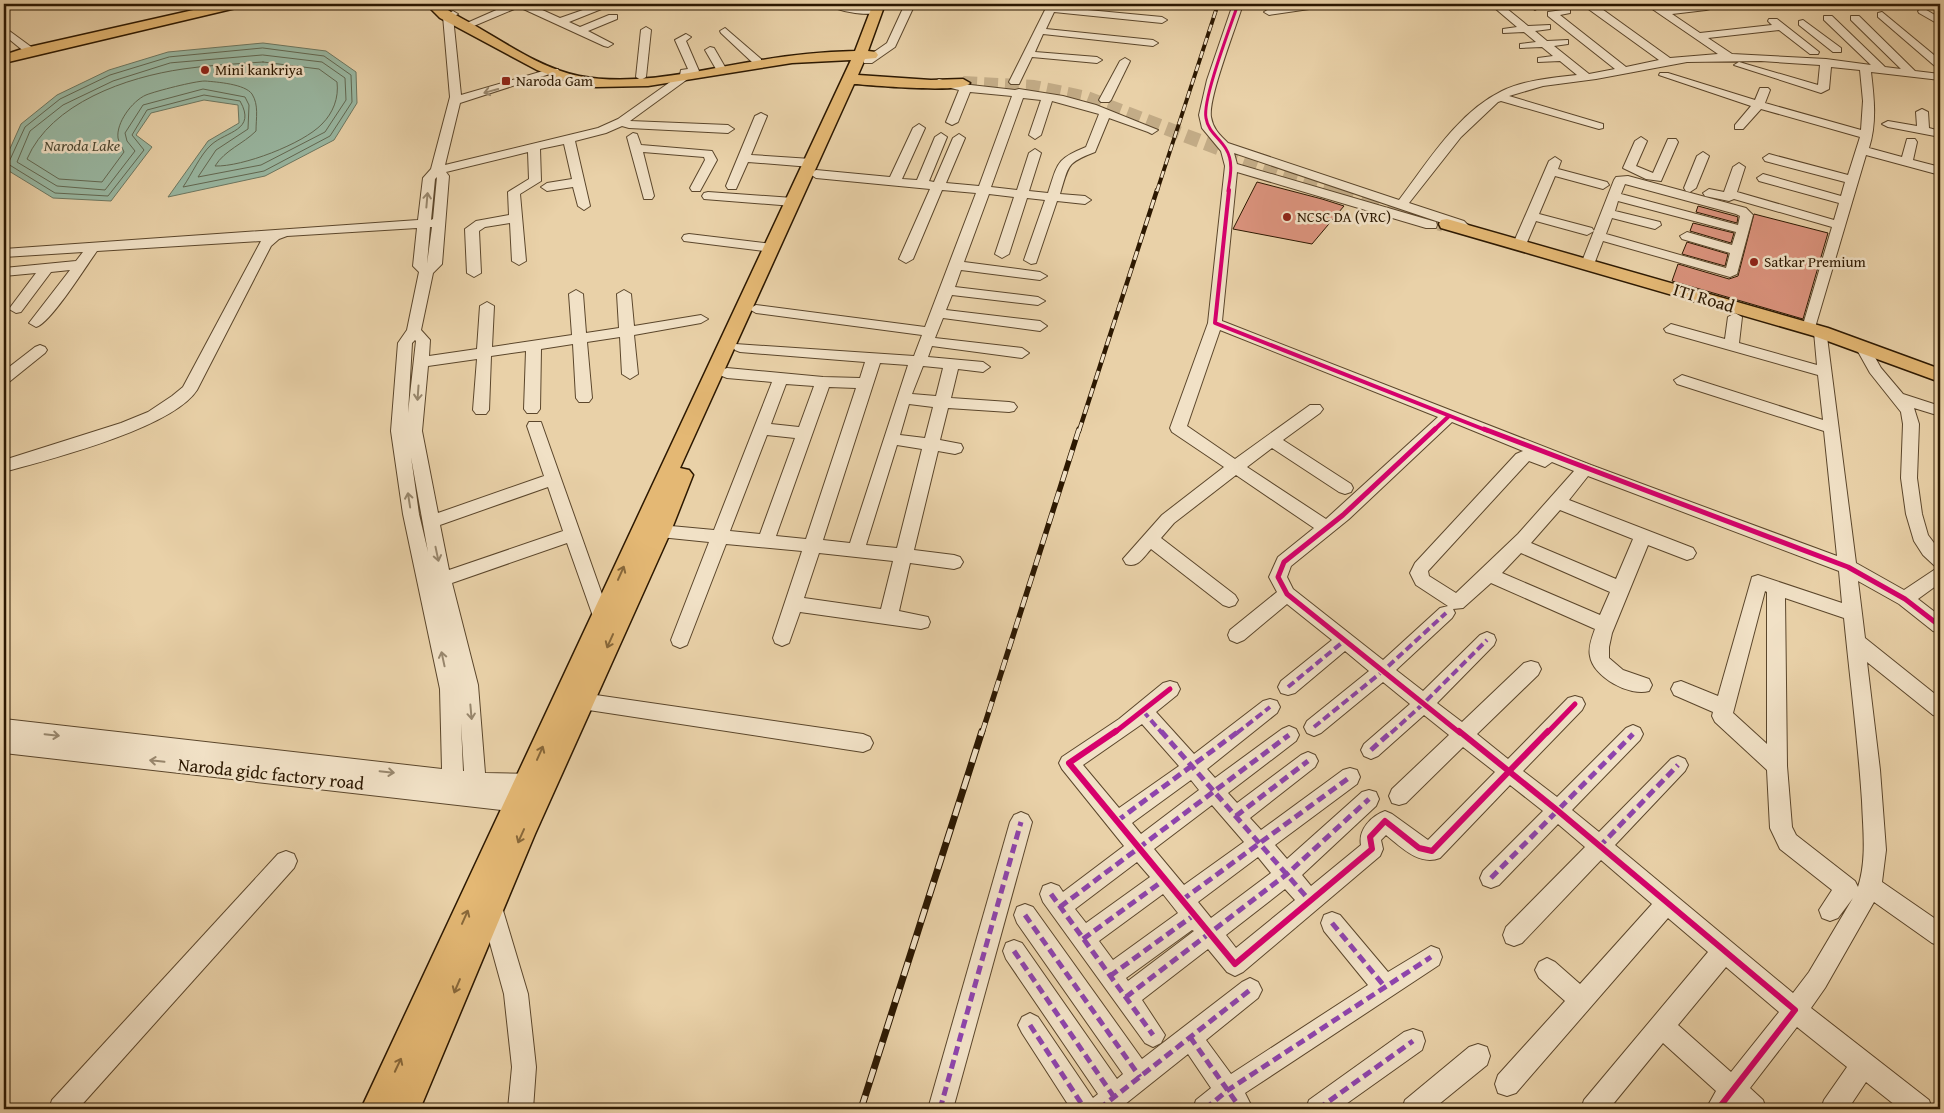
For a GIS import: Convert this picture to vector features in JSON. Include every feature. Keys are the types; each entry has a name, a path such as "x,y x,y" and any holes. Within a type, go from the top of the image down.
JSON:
{"main road":[{"path":"4,58 28,50 225,4"},
{"path":"28,50 236,4"},
{"path":"432,4 539,64 576,79 609,82 800,58 862,64"},
{"path":"440,4 450,15"},
{"path":"377,1109 531,793 582,701 660,531 727,373 740,347 813,169 862,64 882,6"},
{"path":"470,26 533,56 577,74 603,78 688,73 810,53 939,82 964,85"},
{"path":"404,1109 491,906 531,793 601,617 793,202 813,169"},
{"name":"ITI Road","path":"1447,224 1815,330 1940,376"}],"street":[{"path":"450,39 470,26 520,4 608,44"},
{"path":"560,22 609,4"},
{"path":"834,4 844,9 882,6"},
{"path":"862,64 891,45 910,4"},
{"path":"1238,4 1213,80 1205,116 1208,128 1230,156 1231,166 1215,323 1178,428 1325,528"},
{"path":"1269,12 1323,4"},
{"path":"1495,4 1586,77"},
{"path":"1607,4 1568,9 1552,14 1624,71"},
{"path":"1650,4 1728,56"},
{"path":"1057,6 1162,20"},
{"path":"1019,86 1047,32 1057,6"},
{"path":"856,550 912,370 919,361 956,265 1019,86 1057,6"},
{"path":"1591,6 1670,63"},
{"path":"1662,12 1686,6 1706,7"},
{"path":"1923,11 1940,22"},
{"path":"1831,12 1883,71"},
{"path":"1490,18 1526,14"},
{"path":"450,15 455,95 436,170 429,178 432,223 420,266 426,271 414,331 405,343 399,431 412,514 450,689 453,787"},
{"path":"1882,15 1940,65"},
{"path":"1609,19 1626,16"},
{"path":"580,31 613,18"},
{"path":"1855,18 1912,74"},
{"path":"1697,36 1779,26 1807,26 1837,50"},
{"path":"1779,26 1814,52"},
{"path":"1507,31 1546,27"},
{"path":"4,30 28,50"},
{"path":"641,77 646,30"},
{"path":"725,30 757,61"},
{"path":"1606,33 1624,30"},
{"path":"1754,30 1790,58"},
{"path":"1047,32 1153,43"},
{"path":"436,170 570,139 626,123 688,73 680,40 686,37"},
{"path":"1876,37 1909,39"},
{"path":"1800,42 1826,41"},
{"path":"1524,46 1564,42"},
{"path":"710,50 720,67"},
{"path":"1036,55 1097,60"},
{"path":"1402,204 1472,117 1500,97 1525,86 1697,58 1728,56 1790,58 1940,77"},
{"path":"1542,60 1562,58"},
{"path":"1105,100 1125,61"},
{"path":"1739,65 1822,90 1824,89 1826,62"},
{"path":"455,95 539,64"},
{"path":"1726,1100 1816,980 1864,900 1873,876 1875,850 1870,770 1824,372 1815,330 1839,225 1868,135 1869,101 1865,69"},
{"path":"455,95 554,71"},
{"path":"1664,75 1759,104 1805,125 1868,135"},
{"path":"1712,90 1719,78"},
{"path":"939,82 951,80 1073,91 1105,100 1123,108 1120,118"},
{"path":"952,122 964,85 1019,86 1048,96 1077,102 1152,130"},
{"path":"1739,127 1759,104 1764,90"},
{"path":"1035,135 1048,96"},
{"path":"1500,97 1599,126"},
{"path":"1805,125 1810,105"},
{"path":"1031,260 1066,160 1091,149 1105,112"},
{"path":"1922,112 1923,130"},
{"path":"732,186 761,116"},
{"path":"626,123 728,129"},
{"path":"626,123 636,148 648,196"},
{"path":"1888,124 1940,134"},
{"path":"894,182 919,128"},
{"path":"922,184 941,137"},
{"path":"906,259 959,138"},
{"path":"570,139 584,206"},
{"path":"1641,141 1629,168 1690,188 1727,197 1730,194 1839,225"},
{"path":"1657,178 1672,142"},
{"path":"1907,162 1911,142"},
{"path":"518,261 515,191 536,179 534,146"},
{"path":"1224,146 1402,204 1459,224 1466,230"},
{"path":"636,148 708,154 711,160 696,188"},
{"path":"1863,150 1940,171"},
{"path":"1002,254 1034,153"},
{"path":"1690,188 1704,156"},
{"path":"744,158 894,182 1085,200"},
{"path":"1769,158 1852,180"},
{"path":"1231,166 1398,217 1444,228 1466,230"},
{"path":"1520,244 1553,166 1603,185"},
{"path":"1730,194 1738,167"},
{"path":"1763,178 1846,201"},
{"path":"1532,216 1593,234 1648,250 1681,260 1730,273 1747,215 1741,211 1628,180 1620,180 1608,213 1593,234 1588,264"},
{"path":"547,187 579,182"},
{"path":"708,196 793,202"},
{"path":"1615,196 1743,230"},
{"path":"1648,250 1660,208"},
{"path":"1608,213 1655,225"},
{"path":"1681,260 1691,216"},
{"path":"474,273 472,229 480,224 516,218"},
{"path":"4,253 274,236 286,232 432,223"},
{"path":"4,466 29,460 151,418 178,400 189,390 265,244 274,236"},
{"path":"1687,236 1737,251"},
{"path":"689,238 772,248"},
{"path":"36,323 93,248"},
{"path":"956,265 1040,276"},
{"path":"4,272 80,266"},
{"path":"10,309 47,268"},
{"path":"946,290 1038,302"},
{"path":"576,294 584,398"},
{"path":"624,294 630,374"},
{"path":"481,410 487,306"},
{"path":"10,309 50,307"},
{"path":"756,309 1022,353"},
{"path":"937,313 1040,326"},
{"path":"1731,347 1734,318"},
{"path":"420,362 701,319"},
{"path":"1215,323 1449,416 1583,473"},
{"path":"1671,329 1824,372"},
{"path":"414,331 423,340 414,431 442,579 468,685 474,789"},
{"path":"532,409 534,346"},
{"path":"740,347 983,367"},
{"path":"1863,348 1875,370 1910,416 1909,478 1914,514 1920,536 1928,550 1940,562"},
{"path":"4,378 40,350"},
{"path":"782,638 874,357"},
{"path":"888,617 930,444 952,364"},
{"path":"727,373 823,382 866,383"},
{"path":"680,640 781,378"},
{"path":"1682,380 1831,428"},
{"path":"766,541 823,382"},
{"path":"903,398 941,403 1009,407"},
{"path":"1898,398 1940,411"},
{"path":"1132,559 1168,519 1202,491 1315,409"},
{"path":"1449,416 1343,515 1284,562 1278,577 1287,594 1558,810 1599,847 1795,1010 1920,1109"},
{"path":"535,426 574,534 601,617"},
{"path":"761,430 805,433"},
{"path":"891,439 955,448"},
{"path":"1272,441 1345,488"},
{"path":"1583,473 1490,575 1457,603 1422,580 1419,573 1522,458 1534,456 1583,473 1848,567 1906,599 1940,626"},
{"path":"431,522 554,479"},
{"path":"1558,502 1687,553"},
{"path":"660,531 811,545 954,562"},
{"path":"442,579 574,534"},
{"path":"1642,685 1627,680 1601,662 1598,652 1606,626 1643,536"},
{"path":"1150,539 1230,600"},
{"path":"1519,544 1622,589"},
{"path":"1906,599 1940,574"},
{"path":"1490,575 1606,626"},
{"path":"1777,766 1722,716 1758,582 1853,614"},
{"path":"1776,588 1777,766 1783,835 1795,848 1847,888 1830,910"},
{"path":"1237,635 1287,594"},
{"path":"793,604 921,622"},
{"path":"1314,727 1383,671 1446,613"},
{"path":"1371,750 1423,704 1487,640"},
{"path":"1288,687 1344,641"},
{"path":"1856,642 1940,709"},
{"path":"1399,796 1531,669"},
{"path":"1682,688 1725,708"},
{"path":"1170,689 1143,711 1069,763 1209,935 1235,964 1372,849 1370,837 1385,821 1419,848 1432,851 1510,773 1575,704"},
{"path":"582,701 863,743"},
{"path":"1117,821 1192,768 1270,707"},
{"path":"1143,711 1310,901"},
{"path":"1491,878 1633,734"},
{"path":"1153,1035 1056,901 1139,848 1289,735"},
{"name":"Naroda gidc factory road","path":"7,736 453,787 531,793"},
{"path":"1236,816 1308,761"},
{"path":"1514,935 1678,765"},
{"path":"1110,976 1259,843 1350,777"},
{"path":"1126,997 1287,874 1369,799"},
{"path":"940,1109 1021,822"},
{"path":"61,1109 286,861"},
{"path":"1083,940 1164,880"},
{"path":"1869,886 1940,935"},
{"path":"1508,1084 1666,903"},
{"path":"491,906 516,994 524,1067 521,1109"},
{"path":"1025,914 1140,1076"},
{"path":"1332,923 1385,987"},
{"path":"1014,951 1107,1103 1250,990"},
{"path":"1593,1109 1724,951"},
{"path":"1205,1109 1234,1100 1385,987 1431,956"},
{"path":"1547,970 1581,1000"},
{"path":"1030,1025 1085,1109"},
{"path":"1662,1026 1726,1100 1754,1109"},
{"path":"1190,1037 1234,1100"},
{"path":"1318,1109 1413,1041"},
{"path":"1414,1109 1478,1056"},
{"path":"1833,1109 1864,1064"}],"water":[{"name":"Naroda Lake","path":"263,43 326,51 356,72 357,103 334,140 265,176 168,197 208,141 239,123 238,105 204,100 151,113 136,135 152,147 111,201 53,198 4,168 4,162 21,124 57,95 109,70 168,52"}],"building":[{"name":"NCSC DA (VRC)","path":"1257,182 1344,206 1312,244 1233,229"},
{"path":"1698,206 1738,217 1737,223 1696,212"},
{"path":"1754,214 1828,233 1803,319 1672,281 1678,264 1729,279 1738,276"},
{"path":"1693,223 1734,233 1731,243 1690,231"},
{"path":"1687,242 1728,254 1725,266 1682,254"}],"tunnel":[{"path":"963,83 1034,87 1087,98 1289,175 1340,191"},
{"path":"1336,190 1444,223"}],"railway":[{"path":"1157,191 1218,4"},
{"path":"1079,431 1157,190"},
{"path":"982,733 1079,429"},
{"path":"861,1109 982,731"}],"marked path":[{"path":"1314,727 1383,671 1446,613"},
{"path":"1371,750 1423,704 1487,640"},
{"path":"1288,687 1344,641"},
{"path":"1117,821 1192,768 1270,707"},
{"path":"1143,711 1310,901"},
{"path":"1491,878 1633,734"},
{"path":"1060,907 1289,735"},
{"path":"1236,816 1308,761"},
{"path":"1599,847 1678,765"},
{"path":"1182,900 1350,777"},
{"path":"1126,997 1287,874 1369,799"},
{"path":"940,1109 1021,822"},
{"path":"1083,939 1164,880"},
{"path":"1051,894 1153,1035"},
{"path":"1025,915 1140,1077"},
{"path":"1110,976 1194,915"},
{"path":"1332,923 1385,987"},
{"path":"1014,951 1114,1097"},
{"path":"1205,1109 1228,1090 1431,957"},
{"path":"1099,1109 1250,990"},
{"path":"1030,1025 1085,1109"},
{"path":"1190,1037 1241,1109"},
{"path":"1318,1109 1413,1041"}],"cycle path":[{"path":"1238,4 1213,80 1205,115 1208,128 1227,150 1231,166 1215,323 1585,469 1848,567 1905,599 1940,626"},
{"path":"1449,416 1343,515 1284,562 1278,577 1287,594 1557,810 1795,1010 1718,1109"},
{"path":"1170,689 1126,725 1069,763 1235,964 1372,849 1370,837 1385,821 1419,848 1432,851 1575,704"}],"place":[{"name":"Mini kankriya","path":"205,70"},
{"name":"Naroda Gam","path":"506,81"},
{"name":"NCSC DA (VRC)","path":"1287,217"},
{"name":"Satkar Premium","path":"1754,262"}]}
